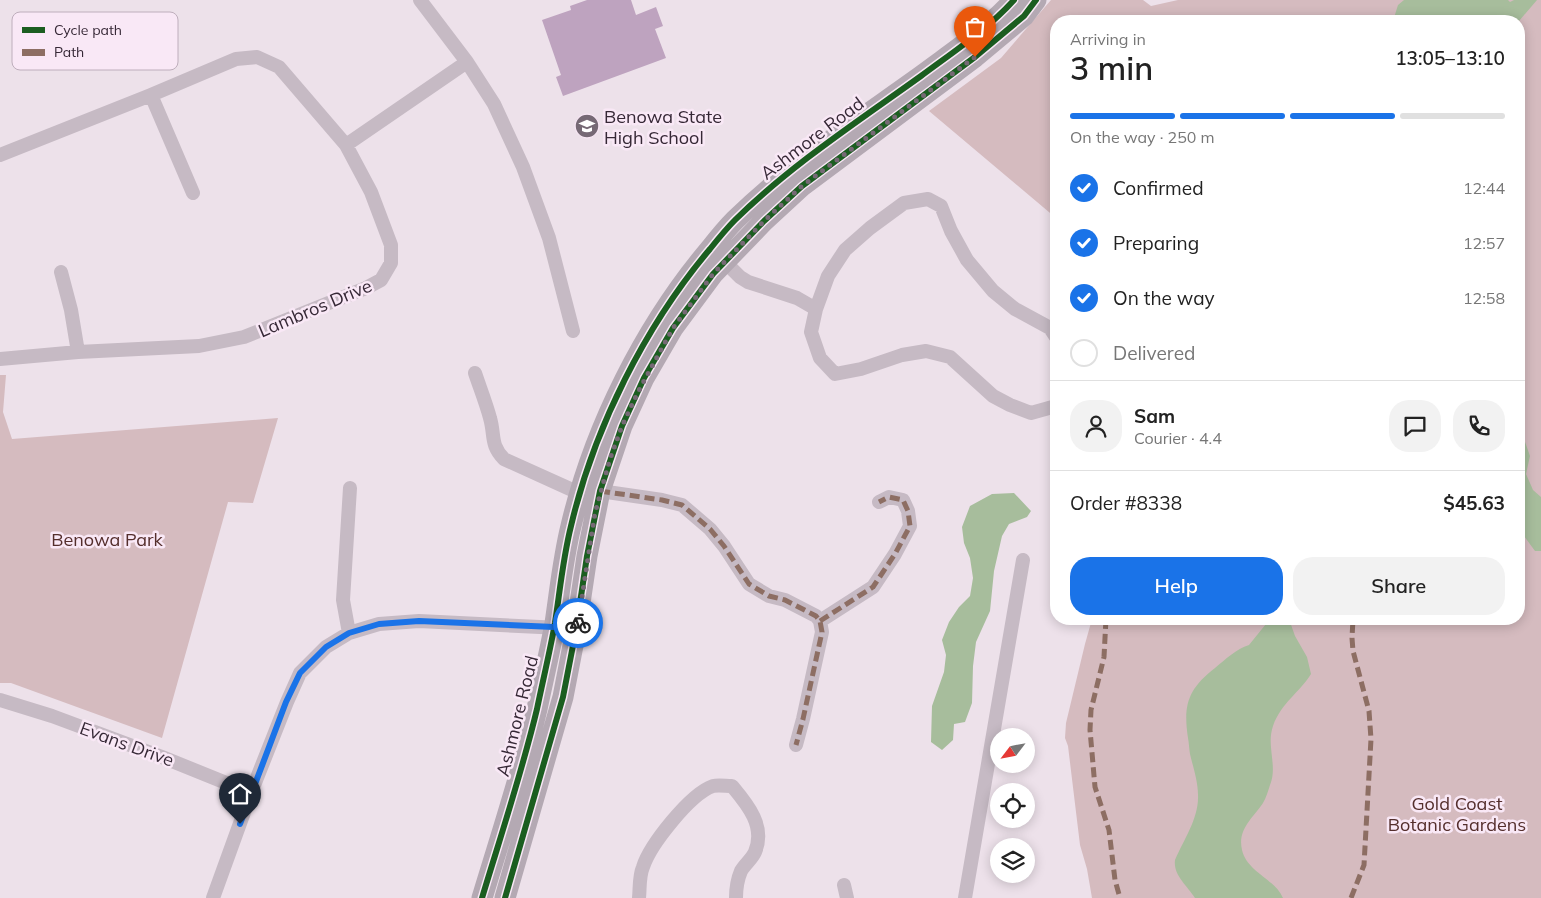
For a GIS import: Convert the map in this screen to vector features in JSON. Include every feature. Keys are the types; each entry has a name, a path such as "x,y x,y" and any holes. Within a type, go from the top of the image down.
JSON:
{"main road":[{"name":"Ashmore Road","path":"482,898 527,744 554,627 564,558 579,493 590,460 623,383 652,327 690,272 733,221 790,171 969,40 1002,14 1014,0"},
{"name":"Ashmore Road","path":"505,898 558,716 576,630 587,556 600,491 622,426 644,378 673,328 713,274 764,221 802,186 975,57 1024,16 1036,0"}],"street":[{"path":"420,0 467,62 494,104 523,166 549,238 572,331"},
{"name":"Lambros Drive","path":"0,154 152,95 236,59 257,57 279,67 346,146 371,192 391,245 391,263 381,280 366,288 244,337 199,346 78,352 0,359"},
{"path":"346,146 467,62"},
{"path":"152,95 193,193"},
{"path":"1050,328 1015,309 993,291 967,260 940,206 928,199 904,203 870,228 845,250 828,276 816,308 811,332 820,358 835,374 861,369 902,355 926,351 950,356 993,396 1010,406 1031,413 1050,408"},
{"path":"725,262 748,282 796,298 816,308"},
{"path":"61,272 71,310 78,352"},
{"path":"475,373 491,421 493,441 497,452 504,459 579,493"},
{"path":"349,633 343,600 350,488"},
{"path":"600,491 662,500 682,505 710,529 724,546 749,584 769,596 785,600 816,616 820,621 822,632 819,650 804,719 796,745"},
{"path":"820,621 873,587 904,540 910,526 908,511 903,500 889,497 879,502"},
{"path":"965,898 1023,560"},
{"path":"213,898 286,702 300,673 326,647 349,633 379,624 419,621 554,627 576,630"},
{"name":"Evans Drive","path":"0,700 52,716 152,753 251,793"},
{"path":"638,898 642,868 654,845 694,798 713,786 732,786 749,806 759,830 755,852 741,872 736,898"}],"green space":[{"name":"Gold Coast Botanic Gardens","path":"1051,0 1143,0 1151,6 1178,0 1541,0 1541,898 1092,898 1087,869 1080,845 1068,746 1065,738 1066,723 1090,625 1525,625 1525,15 1050,15 1050,213 929,111 1001,58"},
{"name":"Benowa Park","path":"0,375 6,375 3,412 12,439 278,418 253,503 228,502 162,738 11,683 0,683"}],"shaded area":[{"path":"1404,0 1508,0 1510,2 1514,0 1537,0 1524,15 1395,15 1398,5"},
{"path":"1525,442 1530,456 1526,474 1533,490 1541,497 1541,551 1535,551 1525,537"},
{"path":"1014,493 1031,511 1027,517 1009,524 1002,536 994,571 990,611 976,642 972,703 965,722 954,724 953,740 942,750 931,742 932,706 944,672 946,655 942,640 949,622 959,607 970,596 973,578 962,527 970,506 992,494"},
{"path":"1265,625 1291,625 1307,657 1311,674 1276,718 1271,733 1272,778 1264,801 1244,830 1241,843 1245,858 1249,864 1279,891 1283,898 1195,898 1178,875 1175,865 1175,860 1194,820 1198,804 1197,785 1190,754 1186,716 1187,707 1193,691 1206,676 1231,655 1249,645"}],"building":[{"path":"587,0 631,0 636,15 656,7 663,26 655,29 666,58 563,96 556,77 561,75 542,20 571,10 570,6"}],"marked path":[{"path":"600,491 662,500 682,505 710,529 724,546 749,584 769,596 785,600 816,616 820,621 822,632 796,745"},
{"path":"820,621 873,587 895,554 910,526 908,511 903,500 889,497 879,502"},
{"path":"1106,625 1104,657 1091,710 1090,730 1095,787 1109,830 1115,880 1120,898"},
{"path":"1351,898 1364,865 1371,739 1369,711 1353,651 1353,625"}],"cycle path":[{"path":"482,898 518,780 537,709 555,623 568,538 581,489 593,452 608,416 625,380 664,311 686,279 725,230 756,200 802,162 969,40 993,21 1014,0"},
{"path":"505,898 563,697 600,491 622,426 644,378 673,328 713,274 764,221 802,186 975,57 1024,16 1036,0"}],"way so far":[{"path":"578,623 595,513 610,459 622,426 644,378 673,328 713,274 764,221 802,186 975,57"}],"place":[{"name":"Benowa State High School","path":"587,126"}],"route":[{"path":"240,824 286,702 300,673 326,647 349,633 379,624 419,621 554,627 576,630 578,623"}]}
